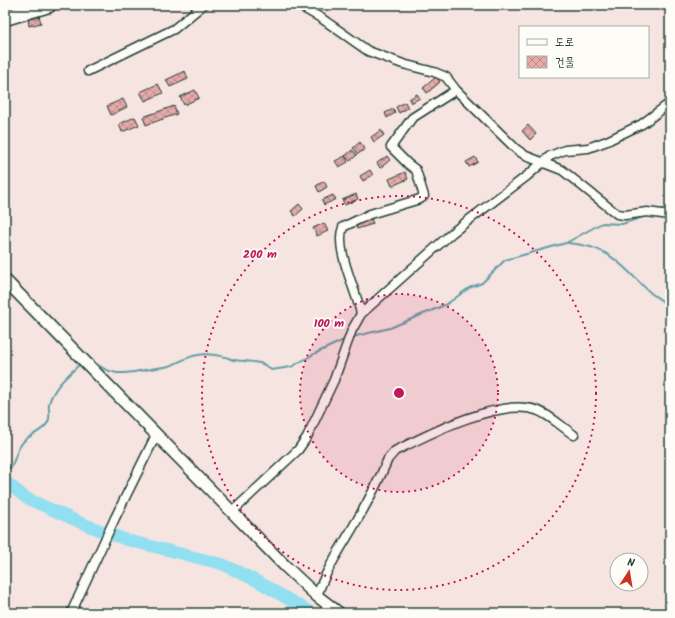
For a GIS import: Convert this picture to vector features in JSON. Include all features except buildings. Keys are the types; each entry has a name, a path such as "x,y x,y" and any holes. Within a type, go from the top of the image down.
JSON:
{"highway":[{"path":"13,5 38,5"},
{"path":"5,18 49,5"}],"street":[{"path":"88,71 174,29 203,5"},
{"path":"298,5 322,18 368,51 403,64 446,77 456,90 508,142 526,156 562,170 618,214 625,215 647,212 670,215"},
{"path":"361,314 358,299 345,264 341,239 343,227 370,214 420,199 424,196 416,170 391,147 412,118 456,90"},
{"path":"232,512 298,450 307,437 334,380 352,330 361,314 453,232 527,176 542,162 557,152 588,148 608,142 642,124 670,103"},
{"path":"5,280 286,567 317,596 339,613"},
{"path":"317,596 323,579 344,539 357,521 388,459 395,451 463,420 517,408 536,410 574,435"},
{"path":"71,613 103,543 156,435"}],"waterway":[{"path":"655,210 670,208"},
{"path":"352,337 390,328 447,304 469,288 482,283 505,260 566,243 602,223 622,224 649,215"},
{"path":"568,243 584,245 607,254 624,267 670,310"},
{"path":"91,360 107,370 126,373 167,367 191,356 208,354 226,357 233,360 264,364 271,370 291,367 346,339"},
{"path":"5,468 11,468 18,450 24,441 46,425 49,418 49,404 53,393 79,365"},
{"path":"5,481 26,498 86,525 127,540 222,564 257,581 312,613"}]}
